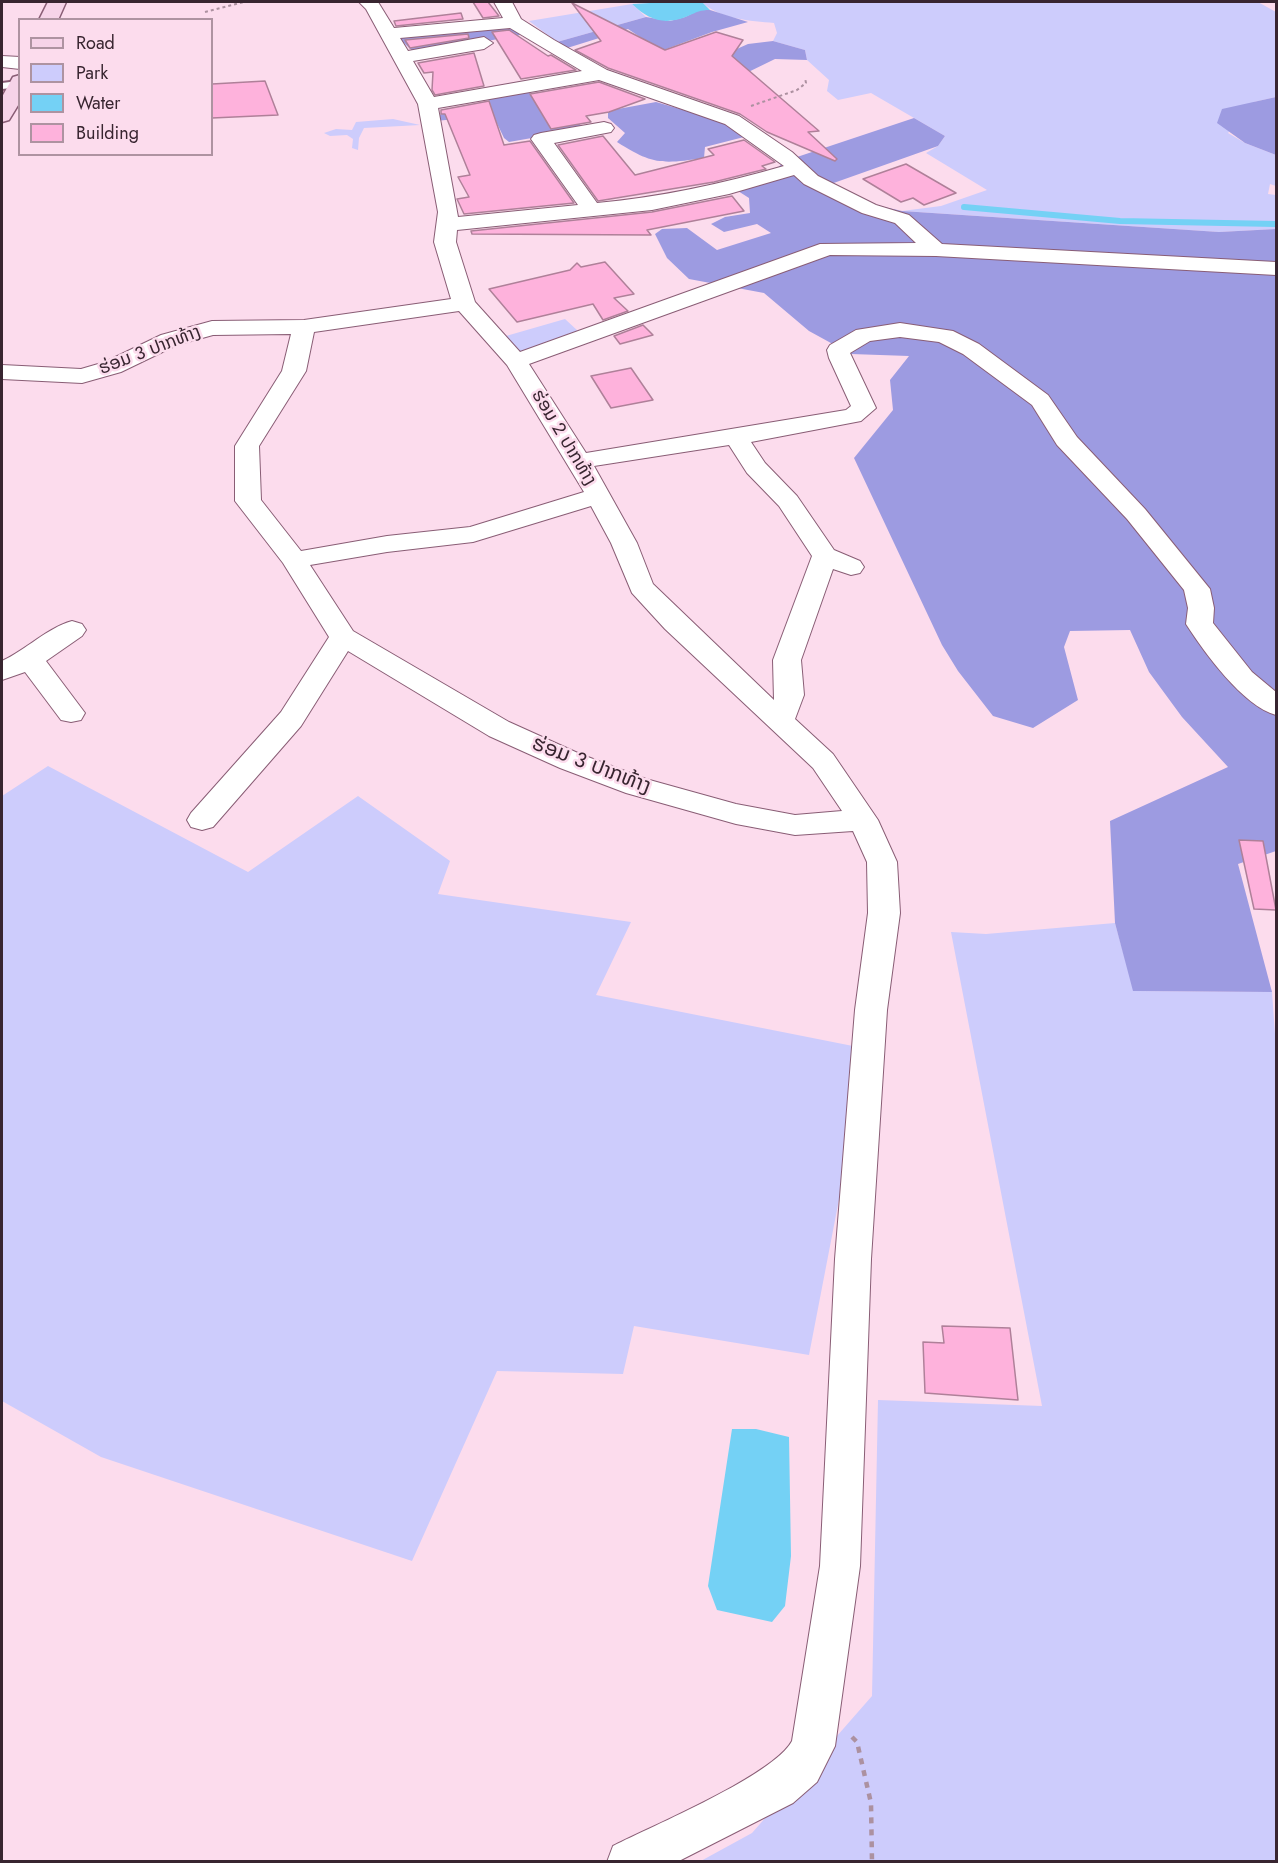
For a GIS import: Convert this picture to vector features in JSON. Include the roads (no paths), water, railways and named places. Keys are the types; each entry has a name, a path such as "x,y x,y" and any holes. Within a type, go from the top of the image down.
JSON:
{"main road":[{"path":"49,18 57,2"},
{"path":"2,117 13,83"}],"street":[{"name":"ຮ່ອມ 2 ປາກທ້າງ","path":"368,2 428,104 448,212 445,242 464,304 516,361 579,461 624,543 641,587 675,623 823,761 863,820 882,862 884,913 871,1010 854,1247 840,1566 813,1746 802,1767 777,1787 628,1862"},
{"path":"503,2 514,22 600,74 732,120 786,156 811,180 869,208 902,219 936,250"},
{"path":"388,34 514,22"},
{"path":"402,58 485,43"},
{"path":"2,62 18,63"},
{"path":"428,104 600,74"},
{"path":"592,211 541,139 604,128"},
{"path":"446,225 652,204 729,188 797,168"},
{"path":"516,361 828,249 936,250 1276,268"},
{"path":"1254,267 1276,281"},
{"path":"304,327 464,304"},
{"name":"ຮ່ອມ 3 ປາກທ້າງ","path":"2,372 82,376 113,367 169,340 212,328 304,327 294,371 247,446 248,501 294,560 343,637 499,729 570,761 636,786 735,814 795,825 863,820"},
{"path":"579,461 853,416 864,408 861,395 839,358 838,350 864,335 900,330 945,336 971,349 1040,400 1058,424 1066,440 1136,514 1197,589 1201,608 1199,624 1242,678 1276,706"},
{"path":"736,437 756,468 788,501 825,556 851,567"},
{"path":"294,560 387,544 472,534 598,496"},
{"path":"781,720 790,695 787,660 825,556"},
{"path":"2,672 30,659 72,630"},
{"path":"202,820 291,719 343,637"},
{"path":"30,659 71,713"}],"water":[{"path":"702,2 710,10 672,21 664,21 645,14 632,4"},
{"path":"732,1429 756,1429 789,1437 791,1556 785,1606 772,1622 717,1610 708,1586"}],"waterway":[{"path":"964,207 1120,221 1276,224"}]}
